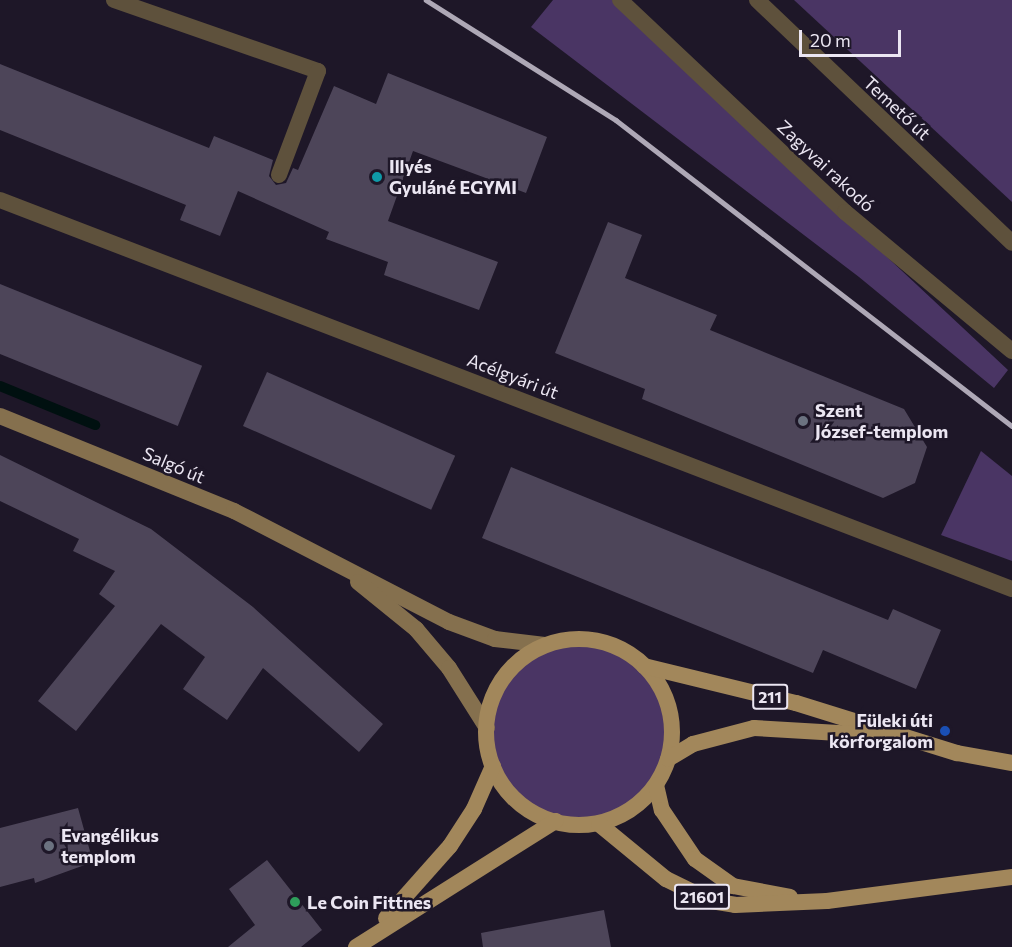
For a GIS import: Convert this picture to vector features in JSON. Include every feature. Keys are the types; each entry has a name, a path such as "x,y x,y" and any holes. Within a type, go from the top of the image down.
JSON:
{"main road":[{"name":"Salgó út","path":"0,416 234,512 329,558"},
{"path":"329,558 449,622 495,639 545,645"},
{"path":"329,558 416,628 449,668 487,728"},
{"name":"211","path":"575,639 605,642 643,666 655,677 669,705 673,735 668,759 656,784 628,813 599,824 555,821 514,799 493,766 487,728 499,685 519,661 545,645 575,639"},
{"name":"211","path":"643,666 796,703 895,736 1012,763"},
{"name":"211","path":"668,759 693,744 754,728 895,736"},
{"path":"372,934 450,846 488,784 493,766"},
{"name":"21601","path":"656,784 662,810 678,839 716,876 750,892 827,901"},
{"path":"356,947 372,934 555,821"},
{"name":"21601","path":"599,824 666,879 711,901 760,908 1012,877"}],"street":[{"path":"114,0 318,71 279,175"},
{"name":"Zagyvai rakodó","path":"620,0 845,212 1012,351"},
{"name":"Temető út","path":"757,0 1012,243"},
{"name":"Acélgyári út","path":"0,200 1012,589"}],"shaded area":[{"path":"553,0 612,0 1008,370 994,388 859,277 531,27"},
{"path":"794,0 1012,0 1012,202"},
{"path":"981,451 1012,476 1012,561 941,535"},
{"path":"579,639 615,646 645,666 665,696 672,732 665,768 645,798 615,818 579,825 543,818 513,798 493,768 486,732 493,696 513,666 543,646"}],"building":[{"path":"0,64 209,148 214,136 273,160 269,176 276,185 286,183 293,168 298,170 334,86 376,104 388,73 547,137 526,193 413,151 388,221 498,262 479,310 384,275 388,262 326,239 329,232 238,191 220,236 180,220 186,205 0,130"},
{"path":"608,222 642,235 625,278 717,315 710,330 904,409 927,447 915,483 883,498 642,399 645,389 555,353"},
{"path":"0,284 202,366 178,426 0,354"},
{"path":"267,372 455,456 431,510 243,426"},
{"path":"0,455 151,529 253,607 383,724 359,752 263,668 227,720 183,689 205,657 161,624 76,731 38,701 115,606 99,594 115,571 73,551 79,539 0,501"},
{"path":"511,467 888,620 893,609 941,630 916,689 823,650 813,673 482,538"},
{"name":"Evangélikus templom","path":"78,808 93,862 35,883 34,878 0,887 0,828"},
{"path":"267,860 322,930 301,947 228,947 255,925 229,889"},
{"path":"604,910 611,947 483,947 481,933"}],"waterway":[{"path":"0,386 95,425"}],"railway":[{"path":"426,0 616,120 1012,426"}],"place":[{"name":"Illyés Gyuláné EGYMI","path":"377,177"},
{"name":"Szent József-templom","path":"803,421"},
{"name":"Füleki úti körforgalom","path":"945,731"},
{"name":"Evangélikus templom","path":"49,846"},
{"name":"Le Coin Fittnes","path":"295,902"}]}
